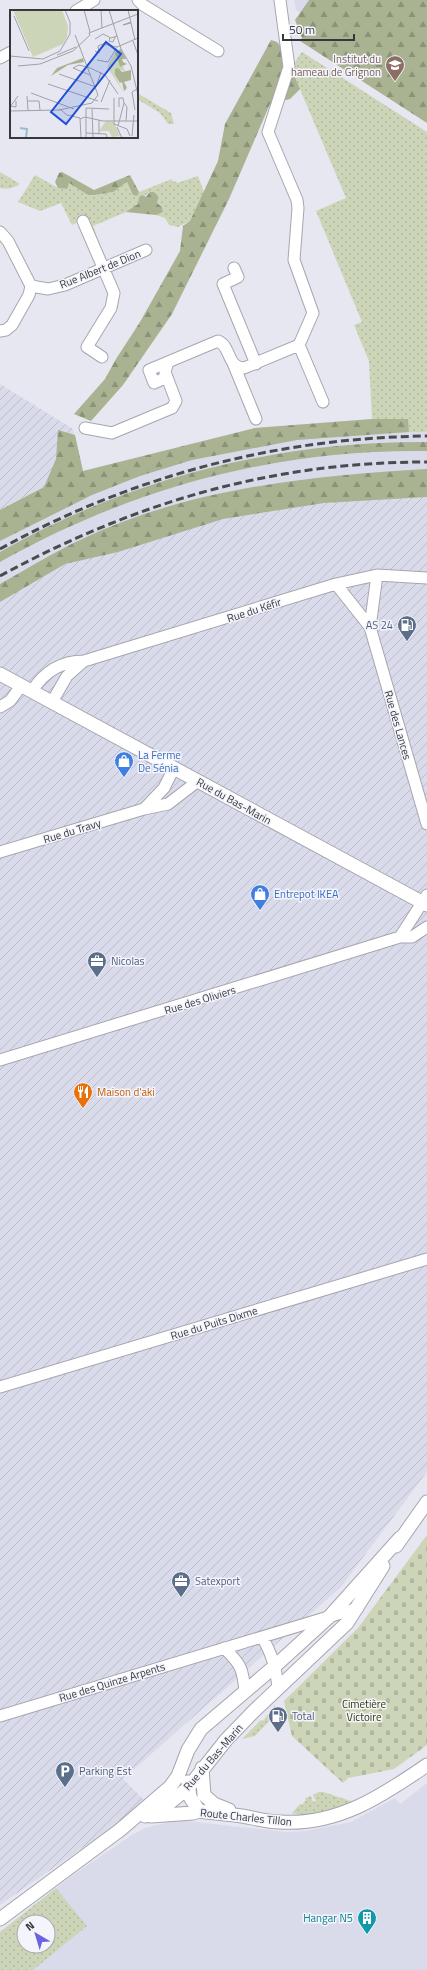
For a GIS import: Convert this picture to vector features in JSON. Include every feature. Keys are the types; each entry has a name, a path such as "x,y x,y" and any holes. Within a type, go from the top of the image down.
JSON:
{"main road":[{"name":"Rue du Bas-Marin","path":"1,677 27,688 198,782 425,901"},
{"name":"Rue du Bas-Marin","path":"0,1919 146,1812 173,1784 190,1746 204,1727 330,1616 400,1538 427,1502"},
{"name":"Rue du Bas-Marin","path":"146,1812 166,1805 188,1788 202,1768 226,1740 278,1688 347,1623 358,1608 400,1538"},
{"path":"190,1746 192,1755 188,1788 192,1802 199,1811"},
{"name":"Route Charles Tillon","path":"146,1812 193,1813 199,1811 281,1822 304,1822 327,1819 349,1812 367,1803 427,1765"},
{"path":"202,1768 203,1792 206,1798 214,1804 242,1816"},
{"path":"166,1805 184,1805 199,1811"}],"street":[{"path":"78,10 94,0"},
{"path":"138,0 218,51"},
{"path":"232,363 241,368 256,364 299,345 311,318 313,309 294,260 298,208 297,200 268,132 289,67 280,0"},
{"path":"0,58 10,53"},
{"path":"83,221 102,269 113,289 113,303 87,347 102,356"},
{"path":"0,232 8,241 31,286 29,295 12,325 6,330 0,331"},
{"name":"Rue Albert de Dion","path":"31,286 48,289 65,285 146,250"},
{"path":"234,268 238,277 223,284 256,364"},
{"path":"167,377 154,383 149,370 218,341 223,343 256,419"},
{"path":"299,345 323,402"},
{"path":"84,428 112,433 172,408 176,403 176,399 165,372 168,362"},
{"name":"Rue du Kéfir","path":"27,688 52,670 69,662 84,661 336,584 377,574 427,578"},
{"name":"Rue des Lances","path":"370,627 377,574"},
{"name":"Rue des Lances","path":"336,584 370,627 427,824"},
{"name":"Rue du Kéfir","path":"52,702 67,676 84,661"},
{"path":"0,706 10,701 27,688"},
{"name":"Rue du Travy","path":"144,809 157,798 174,768"},
{"name":"Rue du Travy","path":"0,852 144,809 168,804 198,782"},
{"path":"400,937 425,901"},
{"name":"Rue des Oliviers","path":"0,1060 400,937 412,937 427,927"},
{"name":"Rue du Puits Dixme","path":"0,1387 427,1259"},
{"name":"Rue des Quinze Arpents","path":"0,1716 358,1608"},
{"path":"262,1637 272,1654 278,1688"},
{"path":"224,1648 236,1659 243,1670 245,1692"}],"shaded area":[{"path":"294,0 316,0 305,16 296,10"},
{"path":"0,384 73,429 83,471 61,478 0,510"},
{"path":"372,419 427,419 427,477 6,598 0,602 0,510 255,428"},
{"path":"427,477 427,1472 341,1587 123,1779 147,1803 0,1905 0,602 65,564 196,515"},
{"path":"427,1783 427,1970 0,1970 0,1932 16,1919 16,1954 56,1954 56,1914 23,1914 69,1878 132,1835 145,1828 177,1820 286,1832 305,1831 351,1822 395,1798 400,1804"}],"green space":[{"name":"Institut du hameau de Grignon","path":"309,0 427,0 427,123 300,41 302,38 295,20"},
{"path":"271,40 277,42 295,62 294,75 300,89 290,99 270,104 229,199 172,314 123,385 91,421 74,414 105,379 140,322 180,251 183,226 190,221 218,161 225,124"},
{"path":"302,52 427,132 427,432 409,432 407,419 372,419 369,361 354,325 362,322 316,211 346,198 294,75 295,62"},
{"path":"138,94 171,113 174,124 168,124 160,113 138,100"},
{"path":"0,172 20,184 15,187 5,189 0,188"},
{"path":"62,172 94,190 130,175 139,192 137,196 133,195 127,182 113,192 94,195 88,195 69,183 67,189 58,188 55,182 59,173"},
{"path":"35,175 58,188 66,189 69,183 88,195 113,192 127,182 133,195 137,196 139,192 172,179 173,182 176,181 177,183 198,176 204,192 190,221 178,227 169,225 165,218 156,215 163,212 162,206 157,203 150,192 138,201 139,204 126,212 93,226 99,242 97,243 86,218 72,225 61,203 40,211 18,202"},
{"path":"150,192 154,192 158,196 157,203 162,207 163,212 156,215 126,212 138,204 139,197 142,195 146,197"},
{"path":"372,419 408,419 409,432 297,440 192,460 140,476 92,495 0,541 0,510 44,487 56,459 58,430 75,435 83,471 255,428"},
{"path":"427,442 427,451 370,452 315,457 260,466 206,478 153,494 101,513 50,536 0,562 0,552 50,526 101,503 153,484 206,469 261,457 316,448 371,443"},
{"path":"427,469 427,497 324,503 223,519 118,552 65,564 0,602 0,584 82,539 123,522 165,508 208,496 294,481"},
{"name":"Cimetière Victoire","path":"427,1535 427,1745 394,1769 348,1778 343,1783 292,1736 284,1701 358,1628"},
{"path":"275,1705 274,1716 255,1736 242,1739 261,1720 263,1721"},
{"path":"319,1792 354,1802 316,1814 309,1815 292,1813 300,1804 302,1805 306,1800 305,1798 311,1796 313,1802 316,1801 313,1795"},
{"path":"56,1888 87,1926 56,1951 56,1914 23,1914"},
{"path":"16,1919 16,1954 53,1954 33,1970 0,1970 0,1932"}],"railway":[{"path":"0,549 50,523 101,501 153,482 206,466 260,453 315,444 371,438 427,436"},
{"path":"0,576 51,550 102,527 154,507 206,491 314,469 370,464 427,462"}],"place":[{"name":"Institut du hameau de Grignon","path":"395,82"},
{"name":"AS 24","path":"407,642"},
{"name":"La Ferme De Sénia","path":"124,778"},
{"name":"Entrepot IKEA","path":"260,911"},
{"name":"Nicolas","path":"97,978"},
{"name":"Maison d'aki","path":"83,1109"},
{"name":"Satexport","path":"181,1598"},
{"name":"Total","path":"278,1733"},
{"name":"Parking Est","path":"65,1788"},
{"name":"Hangar N5","path":"367,1935"}]}
